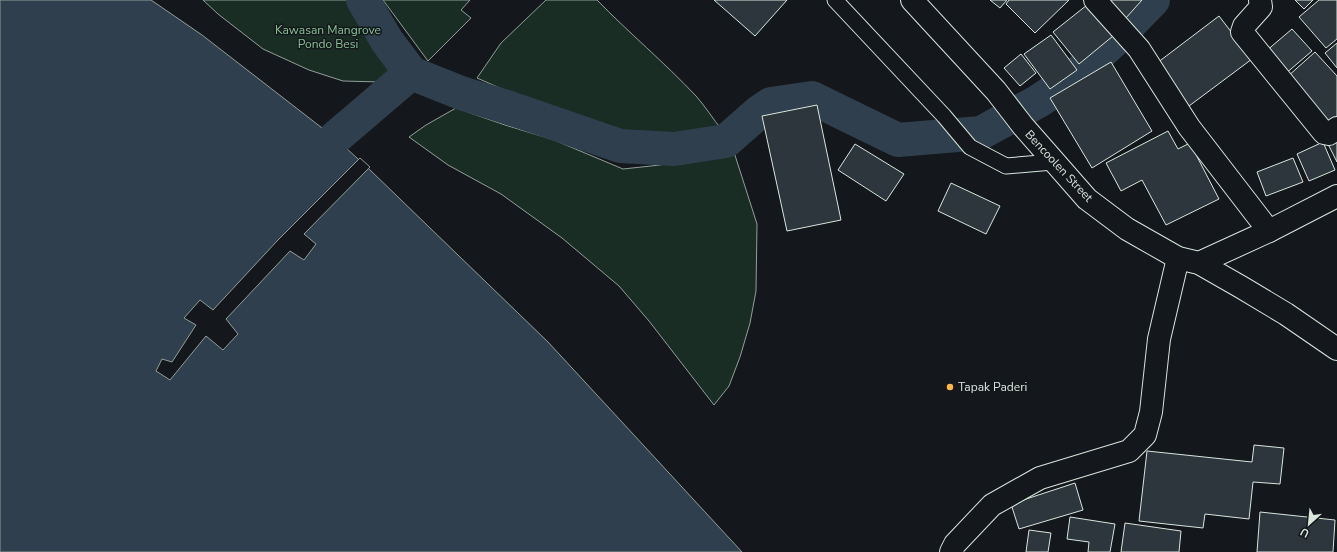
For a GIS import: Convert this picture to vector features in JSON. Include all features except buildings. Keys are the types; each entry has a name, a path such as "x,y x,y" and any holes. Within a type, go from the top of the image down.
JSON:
{"street":[{"name":"Bencoolen Street","path":"912,0 996,91 1053,162 1087,199 1127,229 1178,258 1199,263 1241,286 1337,348"},
{"path":"1095,0 1139,49 1189,127 1269,230"},
{"path":"1260,0 1260,7 1244,26 1242,32 1324,133 1329,134 1337,128"},
{"path":"1199,263 1337,196"},
{"path":"950,552 955,544 992,505 1040,478 1129,451 1146,435 1151,412 1159,339 1178,258"}],"lane":[{"path":"835,0 944,116 970,147 1006,166 1053,162"}],"green space":[{"name":"Kawasan Mangrove Pondo Besi","path":"203,0 352,0 367,35 398,72 381,82 343,81 309,70 263,49 218,14"},
{"name":"Kawasan Mangrove Pondo Besi","path":"383,0 470,0 461,10 471,18 428,61"},
{"path":"546,0 597,0 672,71 703,104 722,130 709,136 669,139 624,133 573,120 477,78 501,43"},
{"path":"456,108 554,140 623,169 660,165 733,149 757,224 756,291 750,323 740,357 729,386 714,405 649,321 619,286 562,238 501,194 448,165 409,137 426,125"}],"water":[{"path":"0,0 151,0 202,35 335,138 369,169 548,342 742,552 0,552"}],"pier":[{"path":"360,158 370,167 304,234 316,244 304,260 290,251 226,319 238,334 223,350 206,336 170,380 156,371 162,359 172,362 196,325 184,318 200,300 213,310 277,241"}],"waterway":[{"path":"363,0 387,41 411,73"},
{"path":"335,138 411,73 461,93 510,108 620,146 674,149 726,141 759,112 771,104 812,98 898,140 981,133 1037,102 1071,80 1111,43 1153,0"}],"place":[{"name":"Tapak Paderi","path":"950,387"}]}
